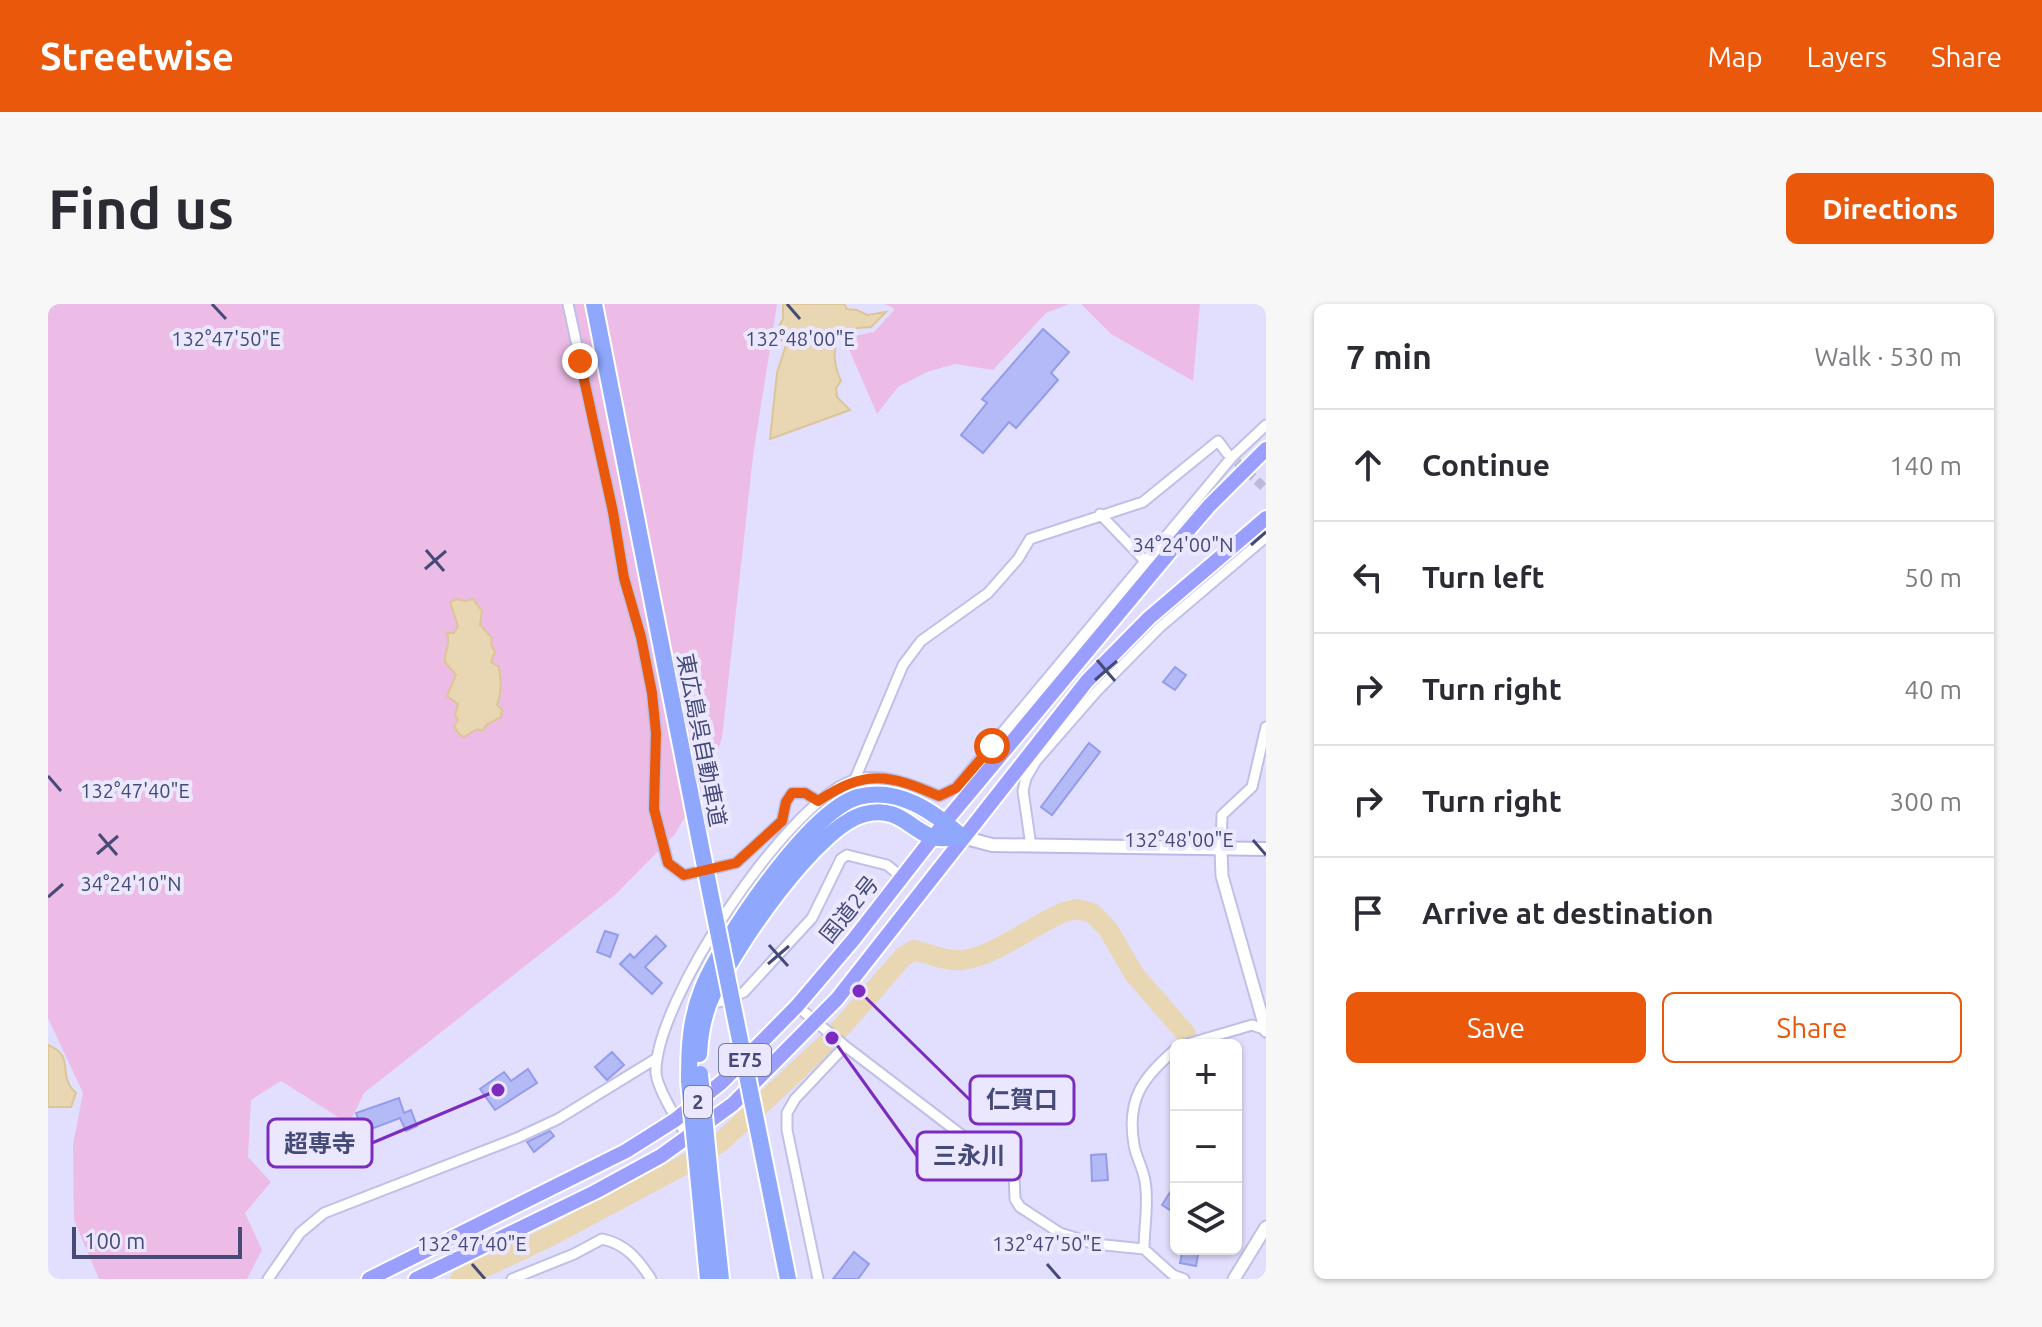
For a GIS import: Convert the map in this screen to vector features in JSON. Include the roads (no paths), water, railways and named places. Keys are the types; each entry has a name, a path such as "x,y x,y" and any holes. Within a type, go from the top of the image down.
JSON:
{"highway":[{"name":"東広島呉自動車道","path":"594,304 788,1279"},
{"name":"国道2号","path":"369,1279 593,1169 675,1120 722,1082 797,1006 933,838 998,750 1209,506 1266,449"},
{"name":"国道2号","path":"416,1279 595,1192 661,1156 733,1104 837,999 1087,681 1183,587 1266,518"},
{"path":"708,1279 692,1023 713,963 757,899 813,828 839,806 858,797 876,795 910,800 962,837"},
{"path":"694,1077 711,998 735,954 814,848 847,821 866,813 885,813 905,819 933,838 962,837"},
{"path":"704,1180 721,1279"}],"main road":[{"path":"962,837 992,845 1266,849"}],"street":[{"path":"568,304 613,512 624,578 641,637 652,693 656,733 654,809 668,863 684,875 736,863 782,821 786,802 792,793 805,793 818,801"},
{"path":"688,1136 675,1120 655,1076 657,1058 673,1010 695,964 772,851 818,801 855,779 896,779 939,796 956,788 998,750 1145,561 1232,457 1266,425"},
{"path":"855,779 903,665 921,641 988,593 1018,559 1030,539 1143,502 1218,441 1227,453"},
{"path":"1100,514 1145,561"},
{"path":"1031,846 1023,791 1026,778 1036,761 1097,691 1160,627 1266,537"},
{"path":"1266,727 1252,787 1222,815 1221,850 1222,876 1266,1030"},
{"path":"719,1002 744,992 812,918 841,859 847,855 887,865 902,877"},
{"path":"797,1006 1014,1175 1015,1199 1020,1207 1060,1233 1095,1244 1144,1249 1173,1275 1184,1279"},
{"path":"673,1010 689,1008"},
{"path":"1204,1039 1252,1025 1266,1030"},
{"path":"818,1279 787,1130 787,1113 795,1099 845,1046"},
{"path":"1144,1249 1146,1183 1134,1148 1133,1122 1141,1085 1170,1054"},
{"path":"268,1279 300,1233 324,1213 558,1119 657,1058"},
{"path":"1234,1279 1266,1227"},
{"path":"512,1279 602,1239 629,1250 651,1279"}],"waterway":[{"path":"460,1279 551,1236 721,1142 832,1038 903,957 914,950 945,959 963,960 1002,946 1064,912 1077,909 1092,913 1108,929 1134,974 1186,1034"}],"tunnel":[{"path":"1227,453 1266,489"}],"place":[{"name":"仁賀口","path":"859,991"},
{"name":"三永川","path":"832,1038"},
{"name":"超専寺","path":"498,1090"}]}
